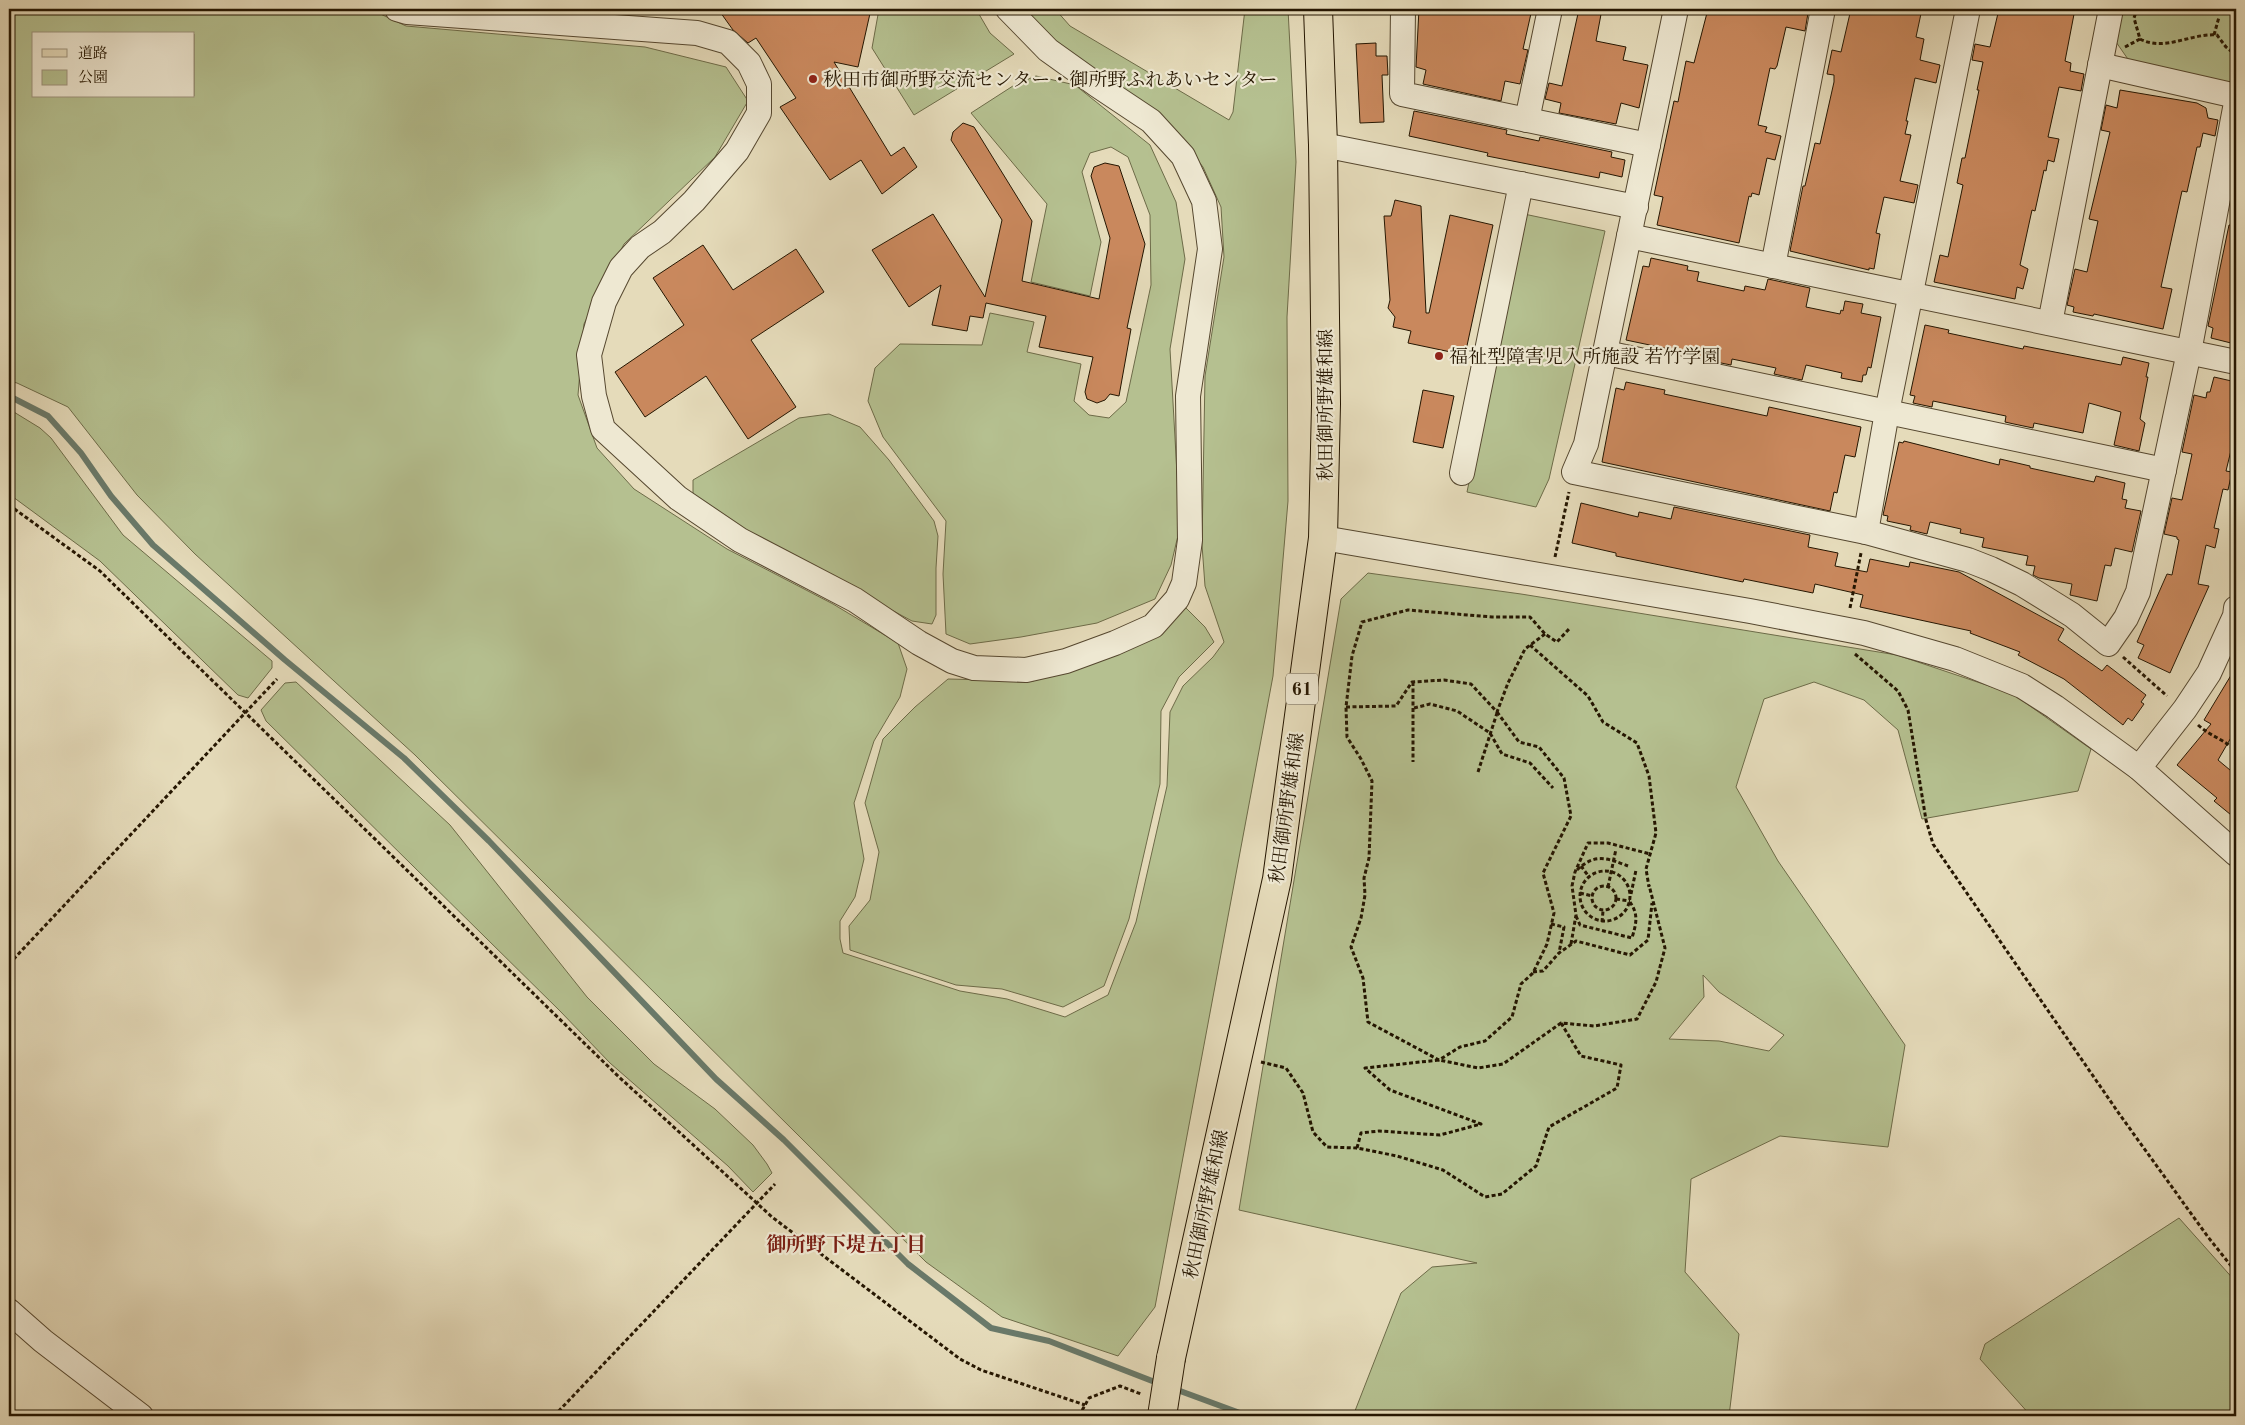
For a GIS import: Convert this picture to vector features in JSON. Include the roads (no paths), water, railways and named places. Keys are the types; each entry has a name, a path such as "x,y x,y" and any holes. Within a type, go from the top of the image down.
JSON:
{"main road":[{"name":"秋田御所野雄和線","path":"1162,1416 1171,1358 1277,879 1323,538 1326,404 1324,145 1318,9"}],"street":[{"path":"397,9 406,12 697,33 728,42 749,63 759,84 759,113 737,151 694,201 662,232 640,248 621,268 604,302 589,355 594,396 603,429 686,504 740,540 855,600 920,643 952,661 974,668 1026,670 1066,661 1115,643 1153,626 1177,599 1184,583 1190,540 1188,396 1210,248 1204,201 1183,156 1151,121 1048,50 1008,9"},
{"path":"1403,9 1402,94 1648,145"},
{"path":"1527,120 1550,9"},
{"path":"1676,9 1586,444 1574,472 1866,532 1968,560 2022,584 2072,615 2108,644 2126,618 2138,592 2189,352 2236,103"},
{"path":"1773,266 1823,9"},
{"path":"1866,532 1887,412 1968,9"},
{"path":"2050,323 2111,9"},
{"path":"2100,65 2236,96"},
{"path":"1324,145 1636,207"},
{"path":"1462,473 1521,184"},
{"path":"1630,236 2236,362"},
{"path":"1606,353 2164,470"},
{"path":"1323,538 1750,610 1904,643 1991,672 2022,686 2055,707 2139,768 2236,854"},
{"path":"2139,768 2185,709 2209,673 2235,616 2236,608"},
{"path":"9,1311 43,1341 141,1416"}],"waterway":[{"path":"9,396 48,416 81,453 111,496 153,545 285,660 404,758 489,841 716,1079 784,1140 908,1264 991,1328 1049,1341 1160,1384"},
{"path":"1172,1388 1248,1416"}],"place":[{"name":"秋田市御所野交流センター・御所野ふれあいセンター","path":"813,79"},
{"name":"福祉型障害児入所施設 若竹学園","path":"1439,356"}],"district":[{"name":"御所野下堤五丁目","path":"846,1244"}]}
